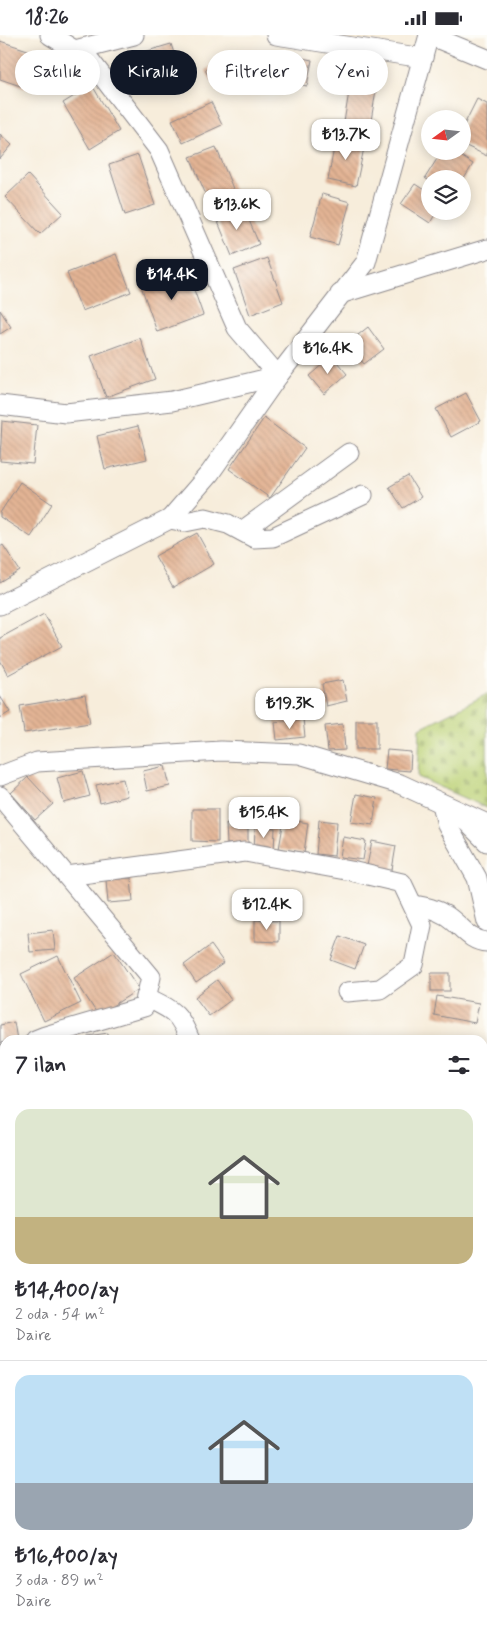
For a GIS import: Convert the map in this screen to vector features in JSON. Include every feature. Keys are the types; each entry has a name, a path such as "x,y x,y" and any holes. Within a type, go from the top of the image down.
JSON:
{"street":[{"path":"50,35 73,50"},
{"path":"79,50 134,35"},
{"path":"276,35 423,58"},
{"path":"0,605 170,519 210,473 278,376 366,262 429,35 487,59"},
{"path":"100,73 159,150 237,328 278,376"},
{"path":"340,295 487,249"},
{"path":"0,405 66,413 172,401 278,376"},
{"path":"242,531 349,453"},
{"path":"170,519 185,522 205,518 228,524 254,538 273,537 364,495"},
{"path":"0,776 37,761 221,751 299,754 400,784 487,824"},
{"path":"0,796 151,977 144,1007 48,1035"},
{"path":"448,806 487,842"},
{"path":"448,806 447,825 476,878 487,922"},
{"path":"67,876 245,852 351,871 402,883 422,925 414,965 380,989 347,992"},
{"path":"413,905 432,907 448,917 477,942 487,942"},
{"path":"146,997 173,1011 182,1020 188,1035"}],"green space":[{"path":"487,694 487,808 418,777 420,728"}],"building":[{"path":"0,41 28,50 15,50 15,84 0,79"},
{"path":"171,44 173,50 151,50"},
{"path":"307,59 312,60 307,86"},
{"path":"76,95 98,95 119,131 90,149 63,103"},
{"path":"348,95 375,95 370,127 344,122"},
{"path":"477,99 487,104 487,156 471,148 471,111"},
{"path":"211,102 222,125 183,143 172,120"},
{"path":"0,134 12,145 0,159"},
{"path":"336,137 365,143 356,186 328,180"},
{"path":"216,147 234,191 209,202 190,157"},
{"path":"138,155 155,205 125,215 109,165"},
{"path":"436,160 467,160 473,164 469,170 430,170"},
{"path":"28,175 63,213 40,234 5,197"},
{"path":"415,184 421,188 421,217 401,204"},
{"path":"322,194 350,202 338,245 310,237"},
{"path":"243,206 259,244 232,256 216,217"},
{"path":"116,254 131,292 82,311 67,273"},
{"path":"267,258 283,302 250,315 234,270"},
{"path":"187,270 203,315 157,332 141,286"},
{"path":"0,310 11,327 0,334"},
{"path":"368,327 384,349 364,364 348,343"},
{"path":"140,338 155,379 106,397 91,356"},
{"path":"332,356 347,374 324,394 309,376"},
{"path":"466,393 481,421 451,437 436,409"},
{"path":"264,418 305,448 270,498 229,469"},
{"path":"2,421 37,425 33,464 0,461"},
{"path":"138,426 147,459 105,469 97,436"},
{"path":"408,476 421,497 403,508 389,487"},
{"path":"20,482 52,504 31,537 0,517 0,513"},
{"path":"197,533 214,564 173,588 155,556"},
{"path":"3,545 20,571 0,583 0,547"},
{"path":"44,614 62,646 8,675 0,660 0,638"},
{"path":"343,680 347,701 326,706 322,684"},
{"path":"85,695 90,723 24,733 20,706"},
{"path":"0,696 10,712 0,718"},
{"path":"303,719 305,737 277,740 275,722"},
{"path":"356,720 377,720 377,749 356,749"},
{"path":"343,724 345,750 328,751 325,726"},
{"path":"387,750 411,752 410,771 385,769"},
{"path":"165,766 170,786 147,791 143,771"},
{"path":"83,771 90,796 64,803 57,778"},
{"path":"28,777 53,804 35,820 11,793"},
{"path":"123,779 127,796 100,803 96,785"},
{"path":"356,794 377,798 373,825 351,822"},
{"path":"192,809 218,809 218,842 192,841"},
{"path":"284,819 308,823 304,853 279,849"},
{"path":"319,820 337,822 334,856 316,854"},
{"path":"248,823 248,843 227,844 226,824"},
{"path":"255,827 275,828 274,852 254,851"},
{"path":"343,837 366,841 363,860 340,857"},
{"path":"372,841 396,846 391,876 366,871"},
{"path":"131,878 133,901 108,903 106,880"},
{"path":"255,920 279,921 279,942 255,941"},
{"path":"53,930 55,950 30,952 28,933"},
{"path":"340,936 364,945 355,969 331,960"},
{"path":"211,945 224,963 196,983 184,965"},
{"path":"114,952 139,989 98,1015 74,978"},
{"path":"58,956 81,1003 44,1021 21,974"},
{"path":"431,973 450,973 450,991 431,991"},
{"path":"217,980 231,1000 209,1016 195,997"},
{"path":"437,996 479,1003 475,1023 434,1015"},
{"path":"14,1022 16,1035 0,1035 0,1025"}]}
